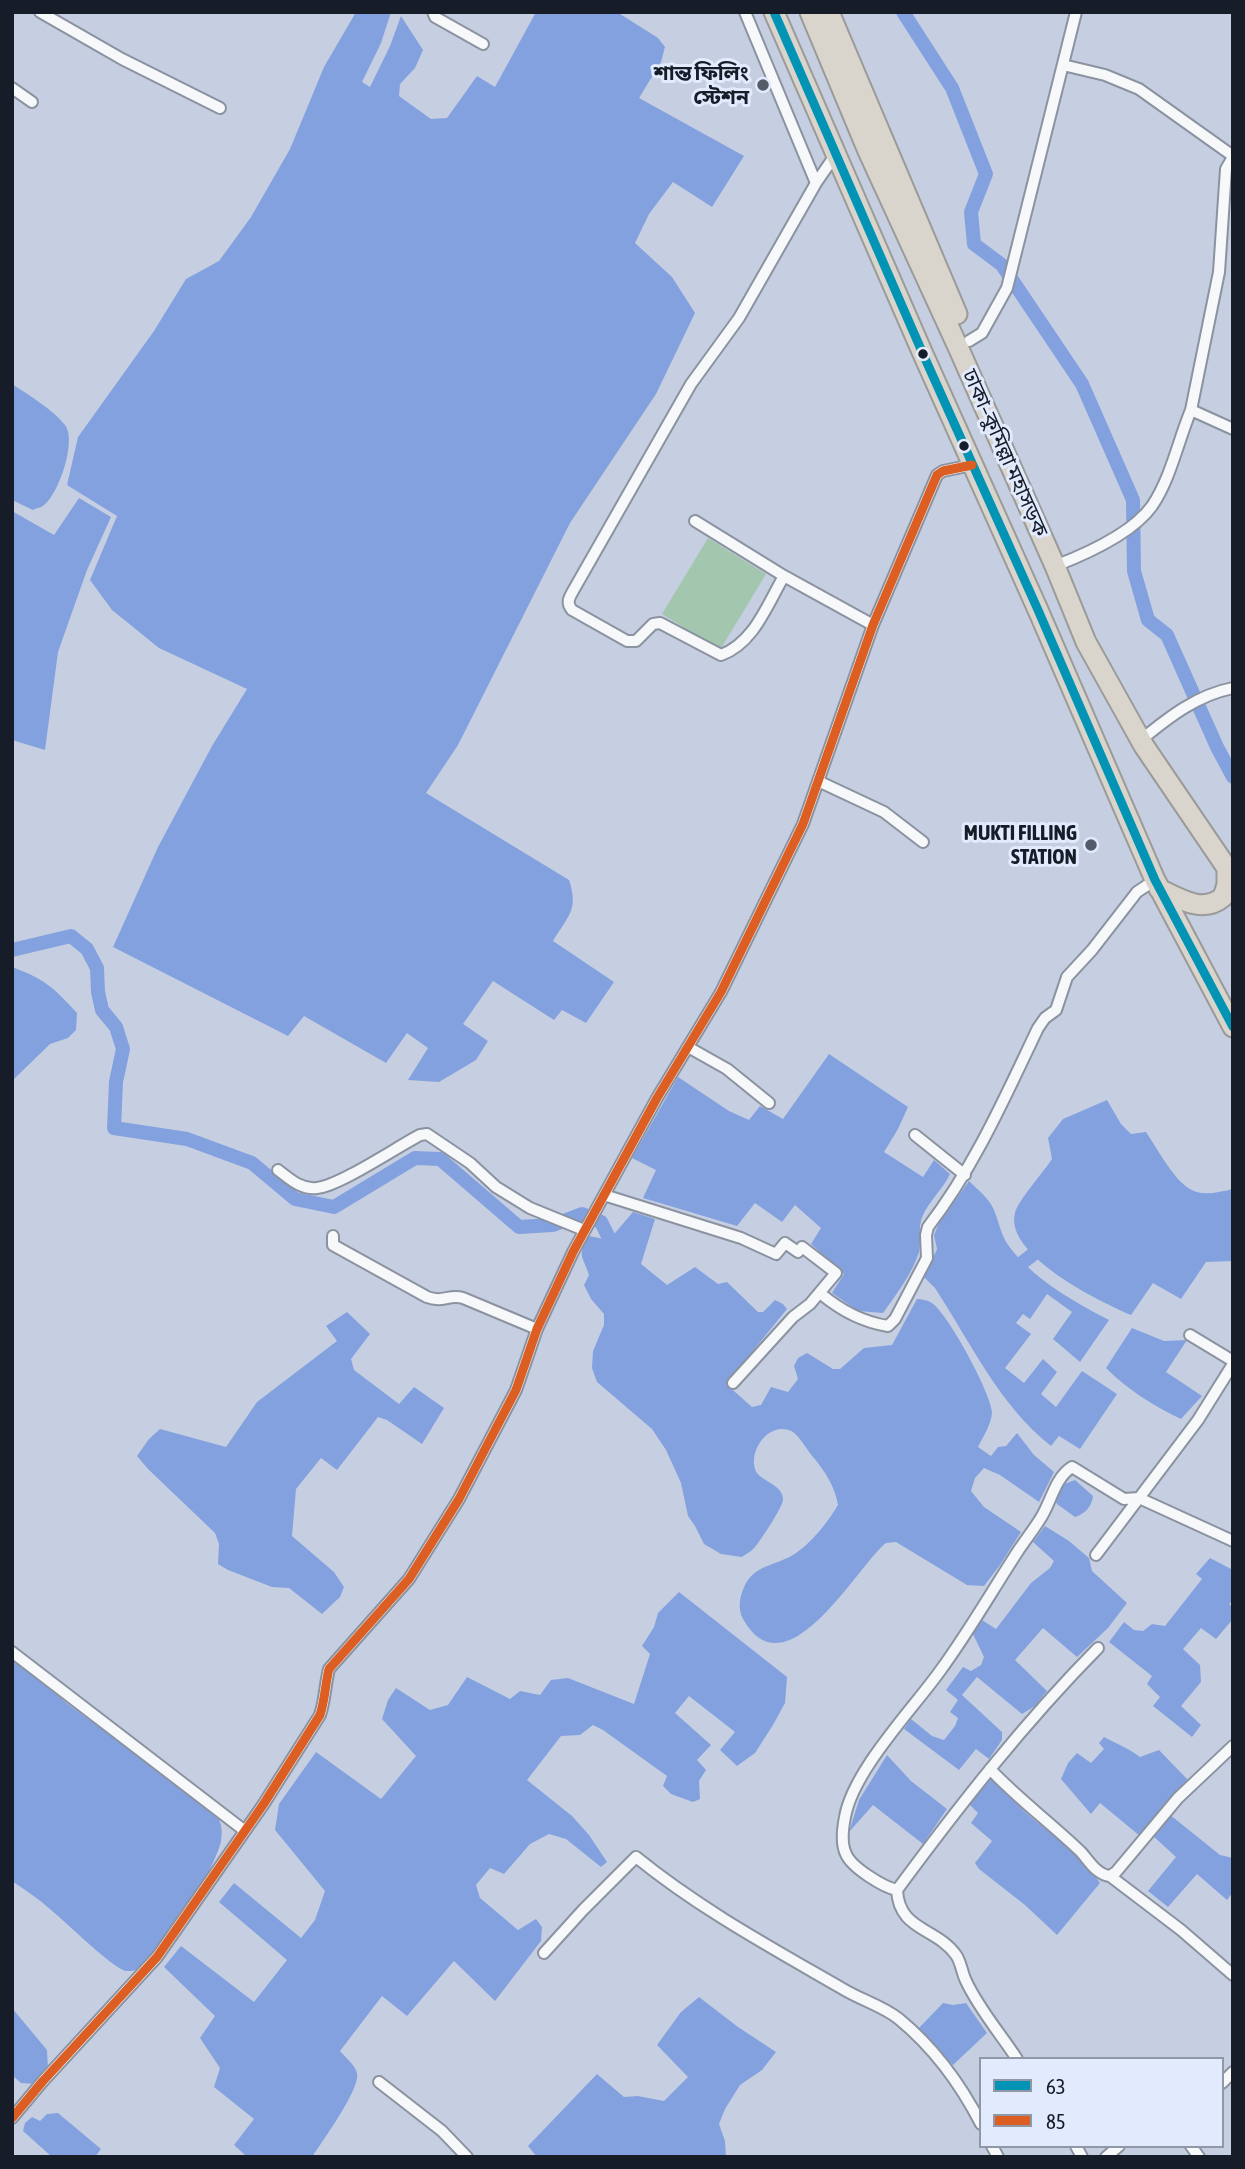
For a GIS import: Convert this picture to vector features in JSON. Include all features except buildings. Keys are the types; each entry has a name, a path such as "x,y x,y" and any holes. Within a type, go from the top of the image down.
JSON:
{"highway":[{"name":"ঢাকা–কুমিল্লা মহাসড়ক","path":"774,12 1157,885 1233,1027"},
{"name":"ঢাকা–কুমিল্লা মহাসড়ক","path":"810,12 868,151 1055,566 1086,642 1141,740 1230,872"},
{"path":"829,12 969,341 1055,566"},
{"path":"1157,885 1188,902 1210,905 1223,897 1230,872"}],"street":[{"path":"40,12 122,59 220,108"},
{"path":"433,12 435,16 483,44"},
{"path":"745,12 816,183"},
{"path":"969,341 982,333 1007,288 1076,12"},
{"path":"1055,566 1089,552 1143,517 1153,505 1167,476 1191,410 1219,272 1226,169 1233,157 1139,89 1105,75 1063,65"},
{"path":"12,89 32,102"},
{"path":"784,576 746,639 733,650 720,655 660,623 653,624 636,640 627,641 572,610 568,601 691,384 739,318 816,183 836,154"},
{"path":"1191,410 1233,429"},
{"path":"12,2118 157,1957 245,1831 320,1715 329,1669 409,1579 459,1499 516,1390 537,1329 584,1230 657,1098 721,992 803,824 873,625 937,475 943,471 972,465"},
{"path":"695,521 784,576 873,625"},
{"path":"1141,740 1177,712 1214,692 1233,688"},
{"path":"818,781 884,812 923,842"},
{"path":"820,1293 850,1314 874,1324 888,1325 895,1319 927,1258 928,1227 965,1175 1038,1028 1045,1018 1056,1010 1067,977 1092,950 1137,892 1157,885"},
{"path":"688,1047 727,1069 769,1103"},
{"path":"278,1170 298,1185 316,1188 338,1182 419,1135 427,1134 470,1163 496,1187 530,1208 584,1230"},
{"path":"915,1135 965,1175"},
{"path":"604,1195 729,1234 776,1254 785,1243 798,1252 802,1247 836,1273 733,1383"},
{"path":"333,1236 333,1245 427,1297 437,1301 457,1296 537,1329"},
{"path":"1096,1555 1199,1420 1233,1362 1190,1335"},
{"path":"897,1890 871,1878 846,1855 843,1836 845,1816 853,1792 869,1765 941,1670 1042,1515 1065,1472 1072,1467 1124,1499 1139,1498 1233,1541"},
{"path":"1016,2057 965,1980 957,1956 933,1934 916,1926 904,1915 897,1905 897,1890 1047,1700 1098,1648"},
{"path":"12,1652 245,1831"},
{"path":"1110,1876 1178,1798 1233,1746"},
{"path":"990,1769 1011,1791 1057,1829 1099,1872 1110,1876 1181,1930 1233,1975"},
{"path":"544,1953 636,1857 687,1895 760,1943 896,2017 916,2034 958,2085 979,2121"},
{"path":"379,2082 442,2131 467,2157"}],"green space":[{"path":"708,538 766,574 720,650 662,614"}],"water":[{"path":"356,12 391,12 381,43 362,82 370,87 401,16 423,50 415,68 400,84 399,96 431,119 447,118 477,76 495,87 536,12 617,12 658,38 665,47 661,62 639,98 744,156 712,207 673,182 649,214 635,243 672,277 695,313 656,394 570,523 458,745 426,793 569,880 572,906 553,941 614,982 586,1023 562,1010 554,1020 493,981 463,1024 488,1041 476,1060 439,1082 408,1080 428,1048 407,1033 386,1063 304,1016 288,1036 113,947 158,847 212,746 247,689 159,648 112,610 90,580 117,516 67,485 78,437 154,331 186,279 219,261 251,217 290,149 324,67"},
{"path":"12,384 53,413 68,432 68,454 60,479 49,500 33,510 12,500"},
{"path":"79,498 111,517 87,570 58,652 45,750 12,740 12,511 54,535"},
{"path":"12,967 48,985 77,1013 76,1030 68,1038 50,1044 12,1081"},
{"path":"829,1054 908,1107 884,1152 923,1177 934,1160 950,1174 923,1215 919,1252 912,1268 883,1313 858,1311 832,1293 844,1274 811,1244 821,1228 795,1205 782,1222 755,1203 737,1226 643,1198 656,1170 632,1158 678,1077 729,1111 749,1120 760,1106 783,1119"},
{"path":"1107,1100 1121,1124 1131,1134 1146,1132 1172,1171 1190,1189 1205,1193 1233,1189 1233,1261 1206,1262 1181,1299 1153,1283 1131,1315 1057,1275 1024,1245 1016,1229 1017,1208 1052,1159 1048,1138 1063,1119"},
{"path":"969,1181 989,1202 1006,1241 1029,1268 1068,1297 1109,1320 1080,1362 1053,1339 1072,1312 1047,1294 1030,1319 1023,1314 1016,1323 1031,1334 1005,1368 1024,1383 1043,1359 1057,1372 1041,1394 1056,1407 1082,1371 1117,1394 1080,1449 1059,1436 1051,1446 1016,1412 987,1372 935,1288 924,1277 937,1249 934,1235 939,1223"},
{"path":"633,1212 655,1219 641,1264 667,1285 695,1267 718,1284 727,1282 758,1312 763,1312 775,1300 787,1309 726,1384 752,1407 761,1405 771,1387 788,1392 798,1379 794,1366 798,1358 807,1353 833,1369 840,1369 864,1348 892,1345 917,1299 930,1302 939,1310 968,1354 990,1402 991,1421 978,1447 991,1456 998,1447 1006,1446 1017,1433 1034,1455 1054,1472 1039,1502 1000,1475 984,1468 975,1478 971,1491 984,1507 1021,1532 984,1586 967,1585 896,1542 886,1543 820,1618 799,1635 779,1643 760,1639 741,1615 740,1601 746,1583 762,1568 789,1557 808,1543 834,1512 838,1505 837,1498 825,1474 798,1437 785,1429 777,1430 764,1438 755,1453 754,1461 757,1473 775,1486 782,1495 782,1504 775,1517 754,1548 742,1557 721,1554 704,1544 688,1516 681,1483 666,1450 652,1429 597,1382 592,1368 593,1351 604,1325 604,1314 591,1299 584,1285 589,1275 583,1259 583,1248 589,1236 609,1240"},
{"path":"347,1312 370,1334 351,1359 354,1370 399,1404 414,1387 444,1408 422,1444 387,1420 378,1417 337,1470 321,1458 296,1489 292,1536 334,1572 344,1587 340,1597 322,1614 289,1588 272,1587 218,1564 219,1544 215,1533 137,1456 160,1429 226,1447 257,1402 337,1341 326,1326"},
{"path":"1132,1328 1164,1341 1187,1340 1166,1372 1202,1396 1181,1419 1141,1396 1106,1368"},
{"path":"1075,1480 1093,1496 1087,1509 1075,1517 1057,1504 1055,1499 1062,1485"},
{"path":"1045,1526 1089,1558 1092,1571 1127,1603 1108,1628 1077,1657 1043,1628 1015,1660 1047,1691 1035,1706 1022,1714 977,1677 962,1695 1002,1732 1002,1740 989,1759 976,1749 959,1770 904,1729 911,1719 932,1736 944,1740 955,1726 958,1718 950,1712 958,1700 946,1690 963,1667 971,1671 981,1665 984,1657 972,1632 982,1620 996,1629 1031,1583 1050,1568 1054,1561 1033,1542"},
{"path":"1210,1558 1233,1570 1233,1600 1229,1604 1233,1607 1233,1619 1216,1639 1201,1628 1183,1649 1200,1665 1201,1682 1181,1706 1201,1725 1192,1737 1153,1706 1160,1697 1147,1684 1152,1676 1109,1642 1124,1622 1134,1630 1143,1631 1152,1624 1165,1626 1202,1579 1196,1574"},
{"path":"679,1592 787,1677 785,1703 755,1753 737,1766 720,1750 735,1732 689,1696 675,1713 711,1745 697,1760 706,1770 699,1781 700,1799 693,1802 671,1794 663,1786 667,1776 593,1725 580,1735 561,1736 527,1780 572,1816 607,1862 601,1867 566,1839 549,1834 530,1844 504,1874 490,1868 476,1885 480,1898 518,1930 536,1919 542,1927 541,1941 495,2001 454,1961 407,2016 382,1996 340,2051 356,2070 357,2080 340,2115 312,2157 244,2157 234,2145 254,2119 214,2087 220,2068 200,2038 215,2016 164,1967 181,1946 254,2002 287,1960 219,1902 234,1883 301,1938 315,1920 325,1891 275,1830 279,1804 316,1752 381,1799 416,1756 382,1719 388,1700 396,1688 430,1710 448,1705 467,1677 510,1699 520,1691 540,1695 551,1680 568,1678 634,1704 650,1654 642,1646 654,1627 658,1613"},
{"path":"12,1658 69,1705 214,1811 220,1821 221,1841 217,1853 186,1912 159,1950 137,1970 126,1971 110,1962 46,1906 12,1881"},
{"path":"1104,1737 1140,1757 1159,1750 1189,1781 1140,1836 1100,1803 1091,1814 1061,1779 1068,1763 1077,1753 1091,1763 1104,1749 1099,1743"},
{"path":"887,1755 911,1781 947,1809 923,1844 873,1805 849,1832 859,1800"},
{"path":"990,1777 1027,1814 1077,1857 1100,1883 1057,1935 975,1863 992,1841 971,1823 978,1813 968,1803"},
{"path":"1169,1814 1220,1855 1233,1858 1233,1892 1227,1900 1197,1874 1168,1907 1148,1891 1176,1857 1152,1835"},
{"path":"699,1997 776,2052 762,2070 740,2085 725,2109 719,2124 725,2141 726,2157 537,2157 528,2146 597,2074 624,2097 638,2096 664,2101 688,2077 657,2045 681,2012"},
{"path":"943,2003 966,2003 987,2033 953,2065 929,2044 918,2029"},
{"path":"12,2008 47,2050 48,2070 35,2084 21,2083 12,2075"},
{"path":"58,2113 101,2149 95,2157 52,2157 23,2131 25,2123 32,2117 40,2121 47,2114"}],"waterway":[{"path":"903,12 952,88 986,174 971,212 974,244 1002,265 1082,384 1133,500 1134,571 1148,620 1167,635 1233,777"},
{"path":"12,950 71,936 87,949 97,968 102,1010 116,1027 123,1049 116,1082 114,1128 187,1139 252,1163 295,1199 334,1207 415,1158 440,1159 519,1227 553,1225 582,1214 601,1222 618,1256"},
{"path":"1009,1273 1045,1245"}],"transit line":[{"name":"63","path":"774,12 1155,880 1233,1027"},
{"name":"85","path":"12,2118 157,1957 263,1805 320,1715 329,1669 409,1579 459,1499 516,1390 537,1329 573,1252 657,1098 721,992 803,824 873,625 937,475 943,471 972,465"}],"place":[{"name":"শান্ত ফিলিং স্টেশন","path":"763,85"},
{"name":"MUKTI FILLING STATION","path":"1091,845"}]}
